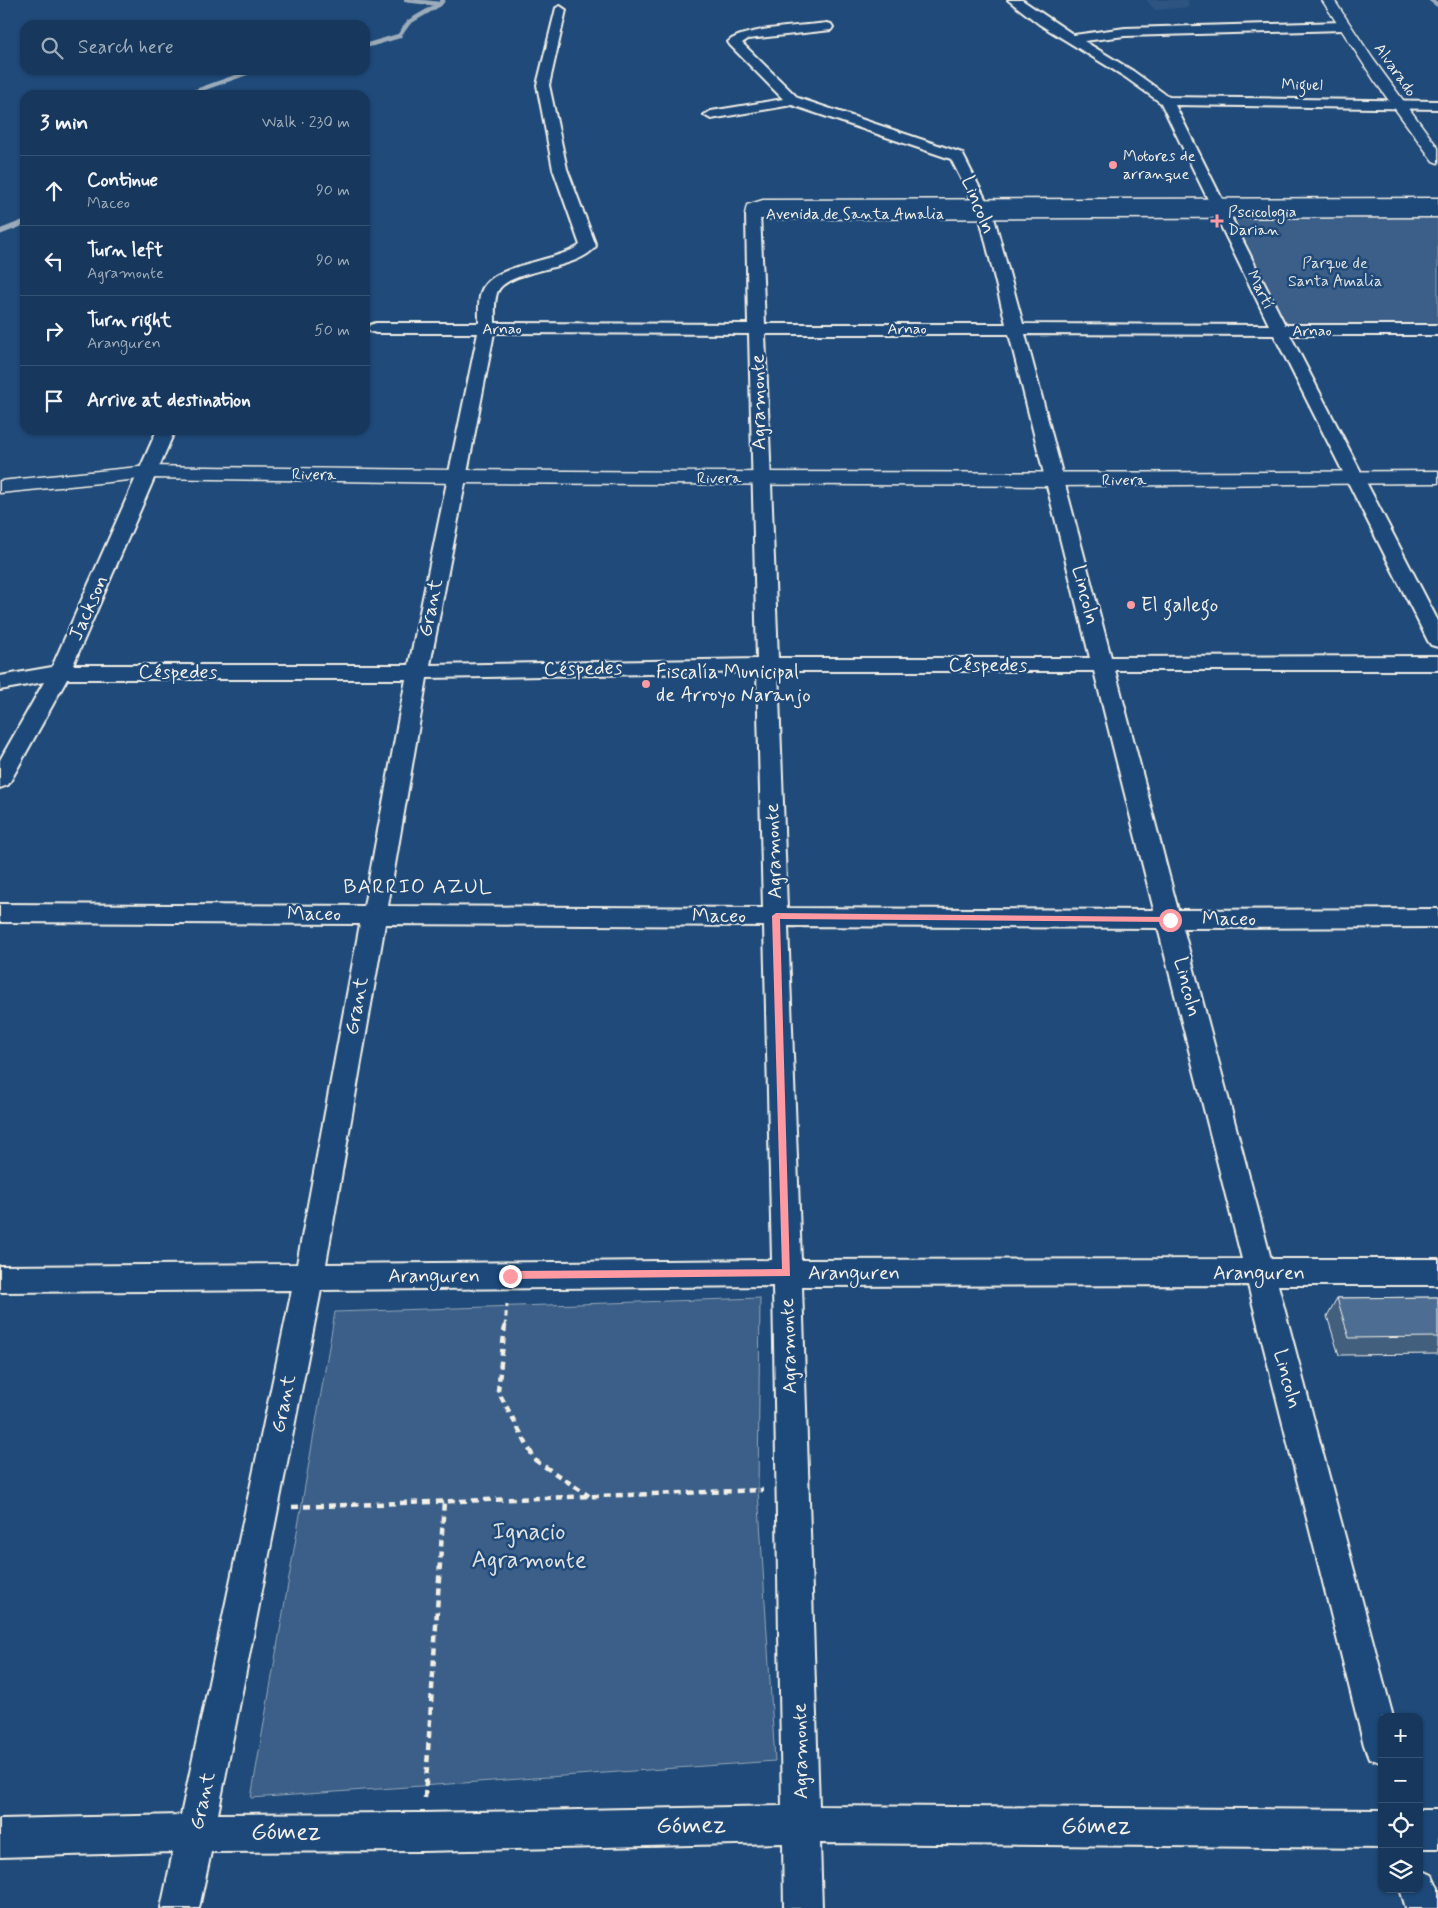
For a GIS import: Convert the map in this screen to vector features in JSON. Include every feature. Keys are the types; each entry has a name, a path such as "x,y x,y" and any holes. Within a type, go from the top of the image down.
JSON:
{"street":[{"name":"Martí","path":"1014,0 1043,21 1129,74 1166,101 1280,331 1438,641"},
{"name":"Alvarado","path":"1328,0 1397,104 1438,158"},
{"name":"Grant","path":"180,1908 264,1508 309,1277 418,672 487,329 490,290 497,282 507,276 568,258 582,252 588,246 588,240 560,169 543,85 560,10"},
{"path":"1071,39 1125,32 1344,26"},
{"path":"793,101 734,42 745,36 826,27"},
{"path":"711,115 793,101"},
{"name":"Lincoln","path":"793,101 957,156 984,209 1014,329 1056,480 1102,666 1170,920 1378,1730"},
{"name":"Miguel","path":"1166,101 1438,105"},
{"name":"Avenida de Santa Amalia","path":"753,214 754,208 762,205 984,209 1220,208 1438,203"},
{"name":"Avenida de Santa Amalia","path":"1220,208 1438,212"},
{"name":"Agramonte","path":"753,214 760,479 768,665 794,1488 804,1908"},
{"name":"Arnao","path":"376,328 1438,330"},
{"name":"Jackson","path":"0,780 60,672 164,435"},
{"name":"Rivera","path":"0,487 149,472 760,479 1056,480 1438,477"},
{"name":"Céspedes","path":"0,683 60,672 418,672 768,665 1102,666 1438,663"},
{"name":"Maceo","path":"0,913 776,916 1170,920 1438,918"},
{"name":"Aranguren","path":"0,1279 1438,1272"},
{"name":"Gómez","path":"0,1838 196,1833 422,1832 803,1824 1378,1829"},
{"path":"1423,1829 1438,1829"},
{"path":"1420,1893 1424,1908"}],"path":[{"path":"510,1276 498,1391 535,1460 589,1496"},
{"path":"264,1508 794,1488"},
{"path":"422,1832 444,1501"}],"shaded area":[{"path":"1146,0 1193,0 1187,1 1190,7 1155,10"}],"green space":[{"name":"Parque de Santa Amalia","path":"1438,216 1438,327 1292,326 1279,317 1231,224 1236,218 1245,217"},
{"name":"Ignacio Agramonte","path":"760,1298 758,1490 775,1761 251,1798 335,1312"}],"building":[{"path":"1438,1297 1438,1337 1349,1338 1337,1298"}],"waterway":[{"path":"406,0 439,4"},
{"path":"370,45 399,36 409,22 440,4 443,0"},
{"path":"1431,0 1438,5"},
{"path":"199,90 241,75"},
{"path":"0,232 20,224"}],"place":[{"name":"Motores de arranque","path":"1113,165"},
{"name":"Pscicologia Darian","path":"1217,221"},
{"name":"El gallego","path":"1131,605"},
{"name":"Fiscalía Municipal de Arroyo Naranjo","path":"646,684"}],"district":[{"name":"BARRIO AZUL","path":"418,887"}],"route":[{"path":"510,1276 787,1274 776,916 1170,920"}]}
